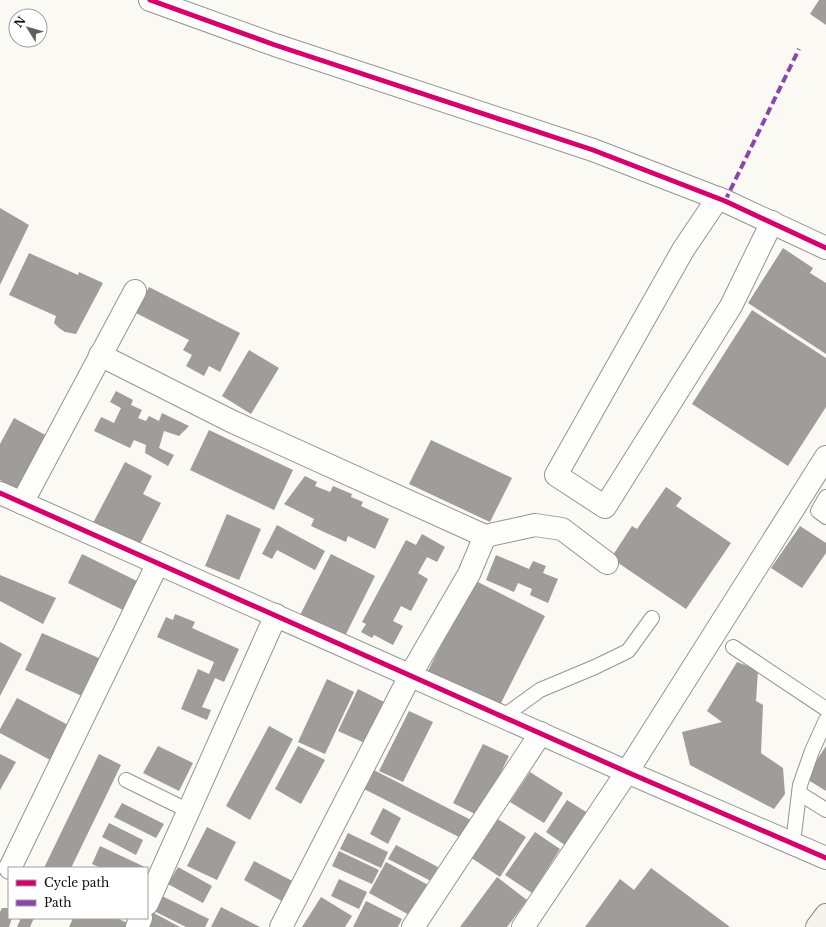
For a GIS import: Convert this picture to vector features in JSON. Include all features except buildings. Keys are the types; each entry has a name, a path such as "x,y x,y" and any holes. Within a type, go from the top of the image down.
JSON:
{"street":[{"path":"150,0 275,45 594,150 718,198 826,248"},
{"path":"718,198 683,250 556,475 605,507 731,306 772,222"},
{"path":"135,291 100,355 7,499 158,562 627,772 826,858"},
{"path":"100,355 230,421 485,536 535,526 562,529 607,563"},
{"path":"523,927 627,772 826,457"},
{"path":"281,927 411,674 469,574 485,536"},
{"path":"11,867 158,562"},
{"path":"148,902 276,615"},
{"path":"413,927 541,733"},
{"path":"817,927 826,915"}],"lane":[{"path":"826,497 818,511 826,517"},
{"path":"504,716 540,690 595,667 628,651 652,618"},
{"path":"734,647 826,709"},
{"path":"793,843 800,785 812,751 826,720"},
{"path":"126,780 188,811"},
{"path":"799,793 826,810"}],"marked path":[{"path":"725,201 799,49"}],"cycle path":[{"path":"150,0 275,45 593,150 725,201 826,248"},
{"path":"0,493 627,772 826,858"}]}
